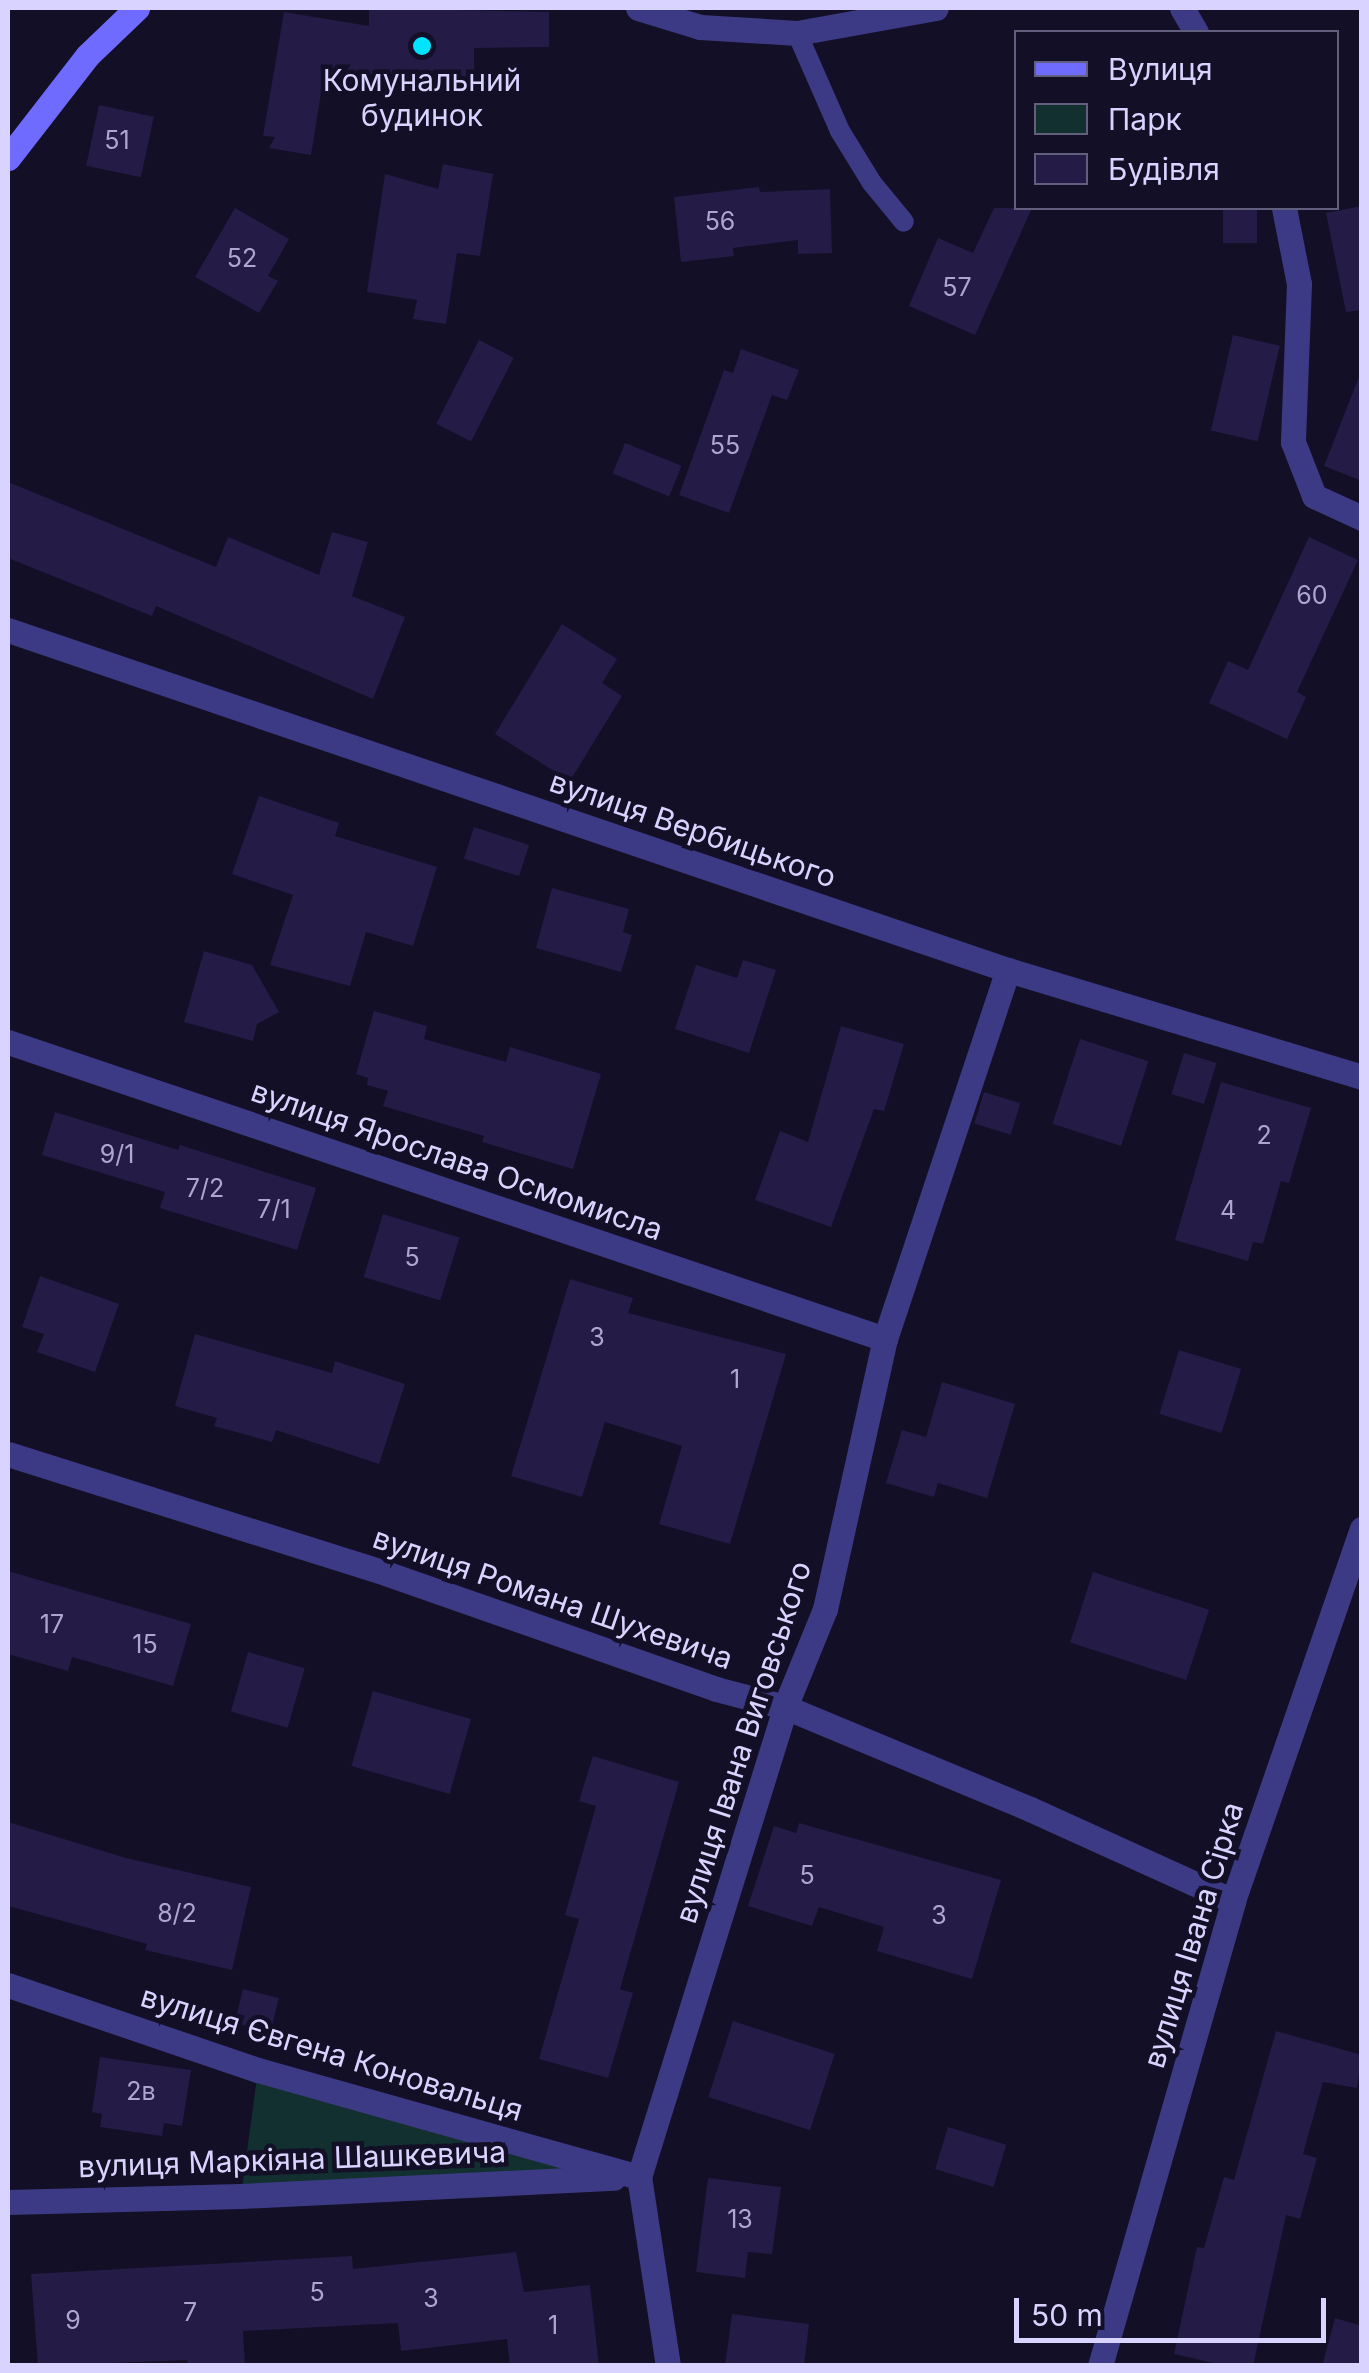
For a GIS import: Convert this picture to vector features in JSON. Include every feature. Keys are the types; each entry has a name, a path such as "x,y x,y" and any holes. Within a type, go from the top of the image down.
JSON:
{"street":[{"path":"8,158 88,55 137,8"},
{"path":"638,8 700,27 797,33 936,8"},
{"path":"1182,8 1195,30"},
{"path":"1284,210 1299,284 1293,442 1314,496 1362,518"},
{"name":"вулиця Вербицького","path":"8,630 1008,970 1362,1077"},
{"name":"вулиця Івана Виговського","path":"668,2366 639,2177 785,1707 824,1609 886,1339 1008,970"},
{"name":"вулиця Ярослава Осмомисла","path":"8,1042 886,1339"},
{"name":"вулиця Романа Шухевича","path":"8,1454 388,1574 716,1690 785,1707 1030,1809 1233,1901"},
{"name":"вулиця Івана Сірка","path":"1100,2366 1233,1901 1362,1528"},
{"name":"вулиця Євгена Коновальця","path":"8,1985 258,2070 639,2177"},
{"name":"вулиця Маркіяна Шашкевича","path":"8,2202 241,2196 639,2177"}],"lane":[{"path":"797,33 840,131 904,222"}],"green space":[{"path":"258,2070 639,2177 241,2196"}],"building":[{"path":"369,8 549,12 549,47 474,48 474,85 322,87 311,155 269,148 275,137 263,136 284,12 369,26"},
{"path":"99,105 154,117 141,177 86,166"},
{"path":"443,164 493,174 480,256 457,253 446,324 413,319 417,300 367,292 385,174 438,189"},
{"path":"759,187 760,192 830,189 832,253 798,254 798,240 733,248 734,256 681,262 674,197"},
{"path":"1362,206 1362,310 1346,312 1326,213"},
{"path":"235,208 289,239 268,276 278,281 259,313 195,277"},
{"path":"994,208 1031,210 975,335 909,306 938,238 973,253"},
{"path":"1223,210 1257,210 1257,243 1223,243"},
{"path":"1233,335 1280,346 1258,441 1211,430"},
{"path":"479,340 514,358 471,441 436,424"},
{"path":"741,349 799,370 787,400 772,395 729,513 679,495 724,370 733,373"},
{"path":"1359,377 1362,378 1362,481 1324,466"},
{"path":"625,443 682,466 669,496 613,474"},
{"path":"8,482 216,567 228,537 319,575 332,532 368,542 352,596 405,617 373,699 156,606 152,616 8,558"},
{"path":"1309,537 1358,560 1297,692 1306,697 1287,739 1209,703 1228,661 1248,670"},
{"path":"562,624 617,659 602,683 622,696 570,781 495,734"},
{"path":"259,796 339,823 335,836 437,867 413,946 366,932 350,986 270,965 293,895 232,874"},
{"path":"474,827 529,845 519,876 464,858"},
{"path":"552,888 629,909 623,932 632,935 621,972 536,948"},
{"path":"204,951 252,965 279,1012 257,1024 253,1041 184,1022"},
{"path":"743,960 776,970 749,1053 675,1029 696,965 737,978"},
{"path":"374,1011 427,1026 424,1039 506,1062 510,1047 601,1074 573,1169 482,1142 484,1136 383,1106 388,1091 367,1085 368,1078 356,1074"},
{"path":"841,1026 904,1044 884,1111 874,1109 831,1227 755,1200 780,1131 808,1142"},
{"path":"1080,1039 1148,1061 1121,1146 1052,1124"},
{"path":"1184,1053 1217,1063 1204,1104 1171,1094"},
{"path":"1221,1082 1311,1108 1289,1183 1281,1181 1263,1244 1253,1242 1248,1261 1175,1240"},
{"path":"984,1092 1020,1103 1011,1135 974,1124"},
{"path":"55,1112 178,1150 180,1145 316,1188 297,1250 160,1208 165,1192 42,1155"},
{"path":"383,1214 460,1237 440,1301 364,1277"},
{"path":"40,1276 119,1304 95,1372 37,1352 44,1334 22,1327"},
{"path":"570,1279 633,1298 628,1313 786,1354 730,1544 659,1524 682,1446 605,1422 582,1497 511,1476"},
{"path":"195,1334 332,1373 335,1361 405,1384 379,1464 276,1430 272,1442 214,1426 217,1418 175,1406"},
{"path":"1179,1350 1241,1369 1222,1433 1159,1414"},
{"path":"942,1382 1015,1404 987,1498 938,1483 934,1497 886,1483 902,1430 926,1437"},
{"path":"8,1571 191,1624 173,1686 72,1657 68,1671 8,1654"},
{"path":"1093,1572 1209,1610 1186,1680 1070,1642"},
{"path":"248,1652 305,1668 288,1728 231,1712"},
{"path":"373,1691 471,1719 450,1794 352,1766"},
{"path":"593,1756 679,1782 620,1989 633,1993 608,2078 539,2059 579,1919 565,1915 596,1806 579,1801"},
{"path":"8,1822 126,1858 251,1887 232,1970 145,1950 147,1944 8,1906"},
{"path":"799,1823 1001,1880 972,1979 877,1951 884,1927 819,1907 812,1926 748,1906 774,1826 796,1833"},
{"path":"243,1989 279,1998 270,2032 235,2023"},
{"path":"733,2021 835,2054 810,2130 708,2097"},
{"path":"1276,2031 1362,2055 1357,2088 1323,2082 1303,2154 1317,2158 1300,2219 1286,2215 1253,2366 1227,2366 1174,2354 1197,2247 1204,2248 1224,2177 1234,2180"},
{"path":"100,2057 191,2070 182,2126 164,2123 162,2136 100,2127 102,2114 92,2112"},
{"path":"948,2127 1006,2145 993,2187 935,2169"},
{"path":"708,2178 781,2187 772,2254 748,2252 745,2278 696,2272"},
{"path":"516,2252 524,2292 590,2285 599,2366 510,2366 507,2339 401,2351 398,2323 243,2331 245,2366 188,2366 187,2360 38,2366 31,2274 352,2256 353,2269"},
{"path":"732,2314 809,2324 804,2366 725,2366"},
{"path":"1335,2318 1362,2326 1362,2366 1322,2366"}],"place":[{"name":"Комунальний будинок","path":"422,46"}]}
